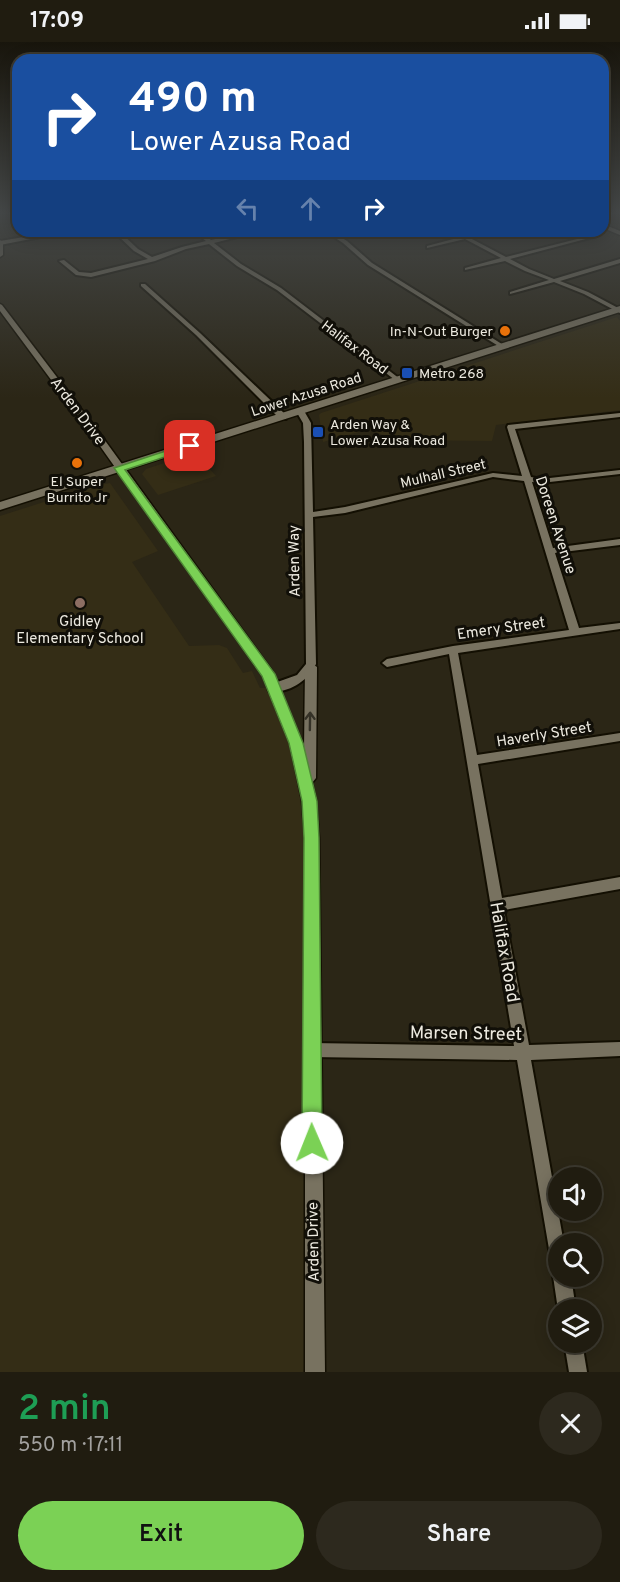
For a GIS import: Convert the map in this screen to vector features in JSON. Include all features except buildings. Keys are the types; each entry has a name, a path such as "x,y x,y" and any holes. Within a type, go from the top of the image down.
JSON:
{"main road":[{"name":"Lower Azusa Road","path":"0,506 619,310"}],"street":[{"name":"Halifax Road","path":"254,274 279,289 397,379"},
{"path":"386,274 502,346"},
{"path":"540,274 619,310"},
{"path":"512,293 575,274"},
{"path":"143,285 198,334 283,417"},
{"name":"Arden Drive","path":"0,306 98,437 268,674 296,743 309,801 312,838 311,1050 315,1372"},
{"name":"Arden Way","path":"300,411 307,423 311,667"},
{"name":"Doreen Avenue","path":"575,632 511,427 620,415"},
{"name":"Mulhall Street","path":"309,515 345,510 493,475 541,482 620,472"},
{"path":"550,551 620,542"},
{"name":"Emery Street","path":"387,663 453,650 620,626"},
{"name":"Halifax Road","path":"453,650 554,1233"},
{"path":"273,688 299,680 307,675 311,667"},
{"path":"309,801 311,667"},
{"name":"Haverly Street","path":"472,760 620,737"},
{"path":"497,905 620,883"},
{"name":"Marsen Street","path":"311,1050 522,1053 620,1049"},
{"path":"575,1353 578,1372"}],"shaded area":[{"path":"617,317 620,321 620,410 496,425 492,441 395,440 369,429 323,442 319,415 321,413"},
{"path":"195,453 216,476 158,495 142,474 146,469"},
{"path":"110,483 158,551 132,562 189,646 219,645 227,648 243,673 252,671 260,688 273,688 309,800 312,1372 0,1372 0,516"}],"place":[{"name":"In-N-Out Burger","path":"505,331"},
{"name":"Metro 268","path":"407,373"},
{"name":"Arden Way & Lower Azusa Road","path":"318,432"},
{"name":"El Super Burrito Jr","path":"77,463"},
{"name":"Gidley Elementary School","path":"80,603"}],"route":[{"path":"190,446 119,468 268,674 296,743 309,801 312,838 312,1143"}]}
